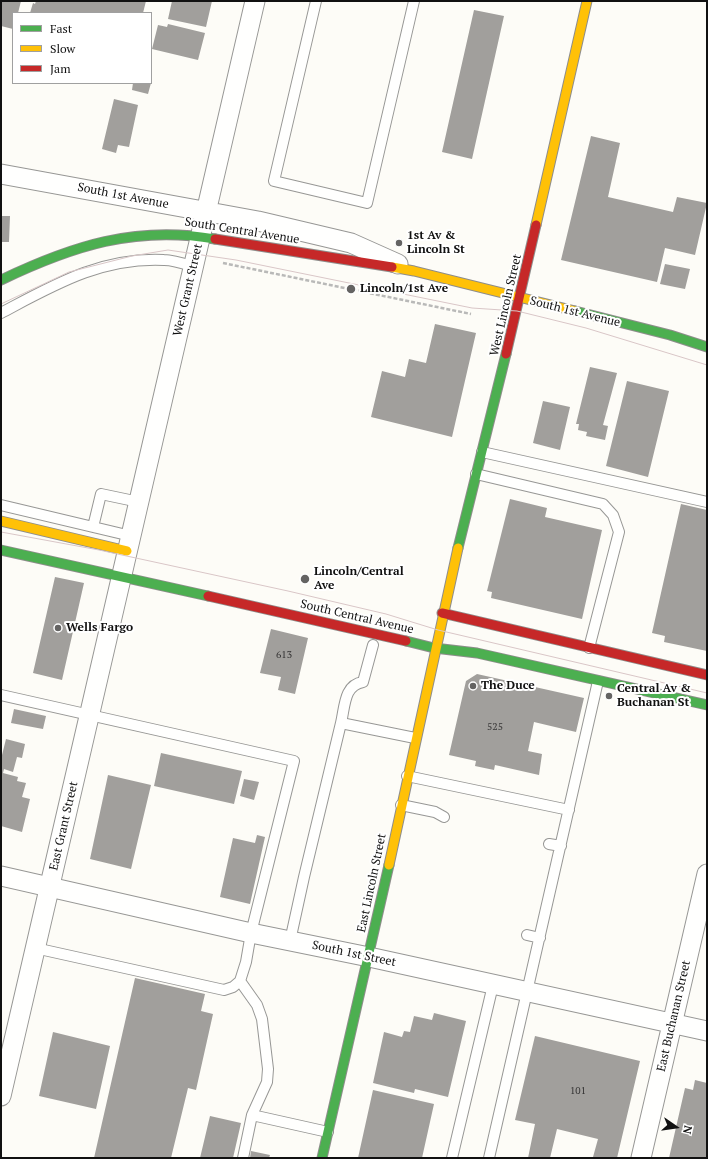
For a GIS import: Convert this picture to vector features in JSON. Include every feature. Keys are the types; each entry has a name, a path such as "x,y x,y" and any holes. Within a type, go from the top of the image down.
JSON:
{"main road":[{"name":"West Lincoln Street","path":"442,613 520,298 586,1"},
{"name":"South Central Avenue","path":"1,280 72,248 129,234 172,232 201,235 228,241 414,271"},
{"name":"South 1st Avenue","path":"414,271 670,335 707,347"},
{"path":"1,521 128,547"},
{"name":"South Central Avenue","path":"1,550 396,638 434,648 477,653 707,705"},
{"path":"442,613 707,675"},
{"name":"East Lincoln Street","path":"322,1158 369,957 442,613"}],"street":[{"name":"West Grant Street","path":"128,547 255,1"},
{"name":"South 1st Avenue","path":"1,174 240,217 351,243 414,271"},
{"name":"East Grant Street","path":"1,1096 6,1051 35,948 128,547"},
{"name":"East Buchanan Street","path":"641,1158 707,874"},
{"name":"South 1st Street","path":"1,876 251,933 369,957 527,993 707,1031"}],"lane":[{"path":"316,1 274,181 367,203 414,1"},
{"path":"1,313 66,278 93,269 131,261 165,260 194,267"},
{"path":"482,452 707,502"},
{"path":"476,474 603,504 613,516 619,532 589,648"},
{"path":"93,527 101,494 139,502"},
{"path":"1,505 93,527 128,547"},
{"path":"290,941 349,689 354,684 363,682 366,676 373,645"},
{"path":"489,1158 598,681"},
{"path":"1,695 294,761 251,933 246,962 240,981 233,987 224,990 35,948"},
{"path":"341,723 415,738"},
{"path":"407,776 569,810"},
{"path":"401,805 435,812 444,817"},
{"path":"549,844 561,846"},
{"path":"527,936 540,938"},
{"path":"240,981 257,1005 262,1019 268,1069 267,1082 252,1115 243,1158"},
{"path":"452,1158 492,984"},
{"path":"252,1115 328,1132"}],"path":[{"path":"223,263 471,314"}],"building":[{"path":"1,1 21,1 18,12 12,12 12,29 1,26"},
{"path":"36,1 146,1 143,12 30,12 33,3 35,4"},
{"path":"172,1 212,1 206,27 168,19"},
{"path":"474,10 504,16 472,159 442,152"},
{"path":"168,24 205,33 198,60 152,49 158,25 167,27"},
{"path":"133,84 151,84 148,94 132,90"},
{"path":"114,99 138,105 129,147 118,145 116,153 102,149"},
{"path":"591,136 620,143 608,197 673,212 677,197 707,203 695,255 665,248 657,282 561,260"},
{"path":"1,216 10,216 9,242 1,242"},
{"path":"665,264 690,269 685,289 660,284"},
{"path":"435,324 476,333 452,437 371,417 382,371 405,377 409,359 426,363"},
{"path":"590,367 617,373 603,425 608,426 605,440 586,436 587,432 578,430 579,424 576,424"},
{"path":"627,381 669,391 648,477 606,466"},
{"path":"543,401 570,407 560,450 533,443"},
{"path":"510,499 547,508 545,517 602,530 582,619 491,598 492,592 487,591"},
{"path":"681,504 707,510 707,651 664,642 665,636 652,633"},
{"name":"Wells Fargo","path":"55,577 84,583 62,680 33,673"},
{"path":"271,629 308,638 295,694 278,690 281,677 260,673"},
{"path":"477,674 584,698 576,732 534,722 528,751 542,754 539,775 495,765 494,770 475,766 476,761 449,755 466,681"},
{"path":"14,709 46,716 43,729 11,723"},
{"path":"6,739 25,744 22,758 17,757 13,772 4,769 3,773 18,777 17,781 26,783 22,797 30,799 22,832 1,826 1,759"},
{"path":"161,753 242,771 234,804 154,786"},
{"path":"108,775 151,785 131,869 90,859"},
{"path":"244,779 259,782 254,800 240,796"},
{"path":"257,835 265,837 250,904 220,897 233,838 255,843"},
{"path":"135,978 205,994 201,1011 213,1014 196,1090 188,1088 171,1158 94,1158"},
{"path":"434,1013 466,1021 448,1097 415,1089 414,1093 373,1083 384,1032 402,1037 404,1031 410,1032 414,1016 432,1020"},
{"path":"53,1032 110,1046 96,1109 39,1096"},
{"path":"535,1036 640,1061 617,1158 593,1157 598,1139 557,1129 550,1158 528,1158 535,1124 515,1120"},
{"path":"695,1080 707,1083 707,1158 669,1158 685,1088 693,1090"},
{"path":"373,1090 434,1104 422,1158 358,1158"},
{"path":"210,1116 241,1123 233,1158 200,1158"},
{"path":"251,1151 270,1155 269,1158 250,1158"}],"tram line":[{"path":"1,304 69,272 132,256 168,250 236,260 472,308 517,311 586,328 707,365"},
{"path":"1,532 99,550 288,591 386,614 438,630 707,693"}],"traffic: fast":[{"path":"1,280 53,257 79,248 131,237 186,235 215,239"},
{"path":"575,311 670,335 707,347"},
{"path":"458,548 506,354"},
{"path":"1,550 208,596"},
{"path":"406,641 434,648 477,653 707,705"},
{"path":"322,1158 389,865"}],"traffic: slow":[{"path":"536,225 587,1"},
{"path":"392,267 414,271 575,311"},
{"path":"1,521 127,551"},
{"path":"389,865 458,548"}],"traffic: jam":[{"path":"506,354 536,225"},
{"path":"215,239 392,267"},
{"path":"208,596 406,641"},
{"path":"442,613 707,675"}],"place":[{"name":"1st Av & Lincoln St","path":"399,243"},
{"name":"Lincoln/1st Ave","path":"351,289"},
{"name":"Lincoln/Central Ave","path":"305,579"},
{"name":"Wells Fargo","path":"58,628"},
{"name":"The Duce","path":"473,686"},
{"name":"Central Av & Buchanan St","path":"609,696"}]}
